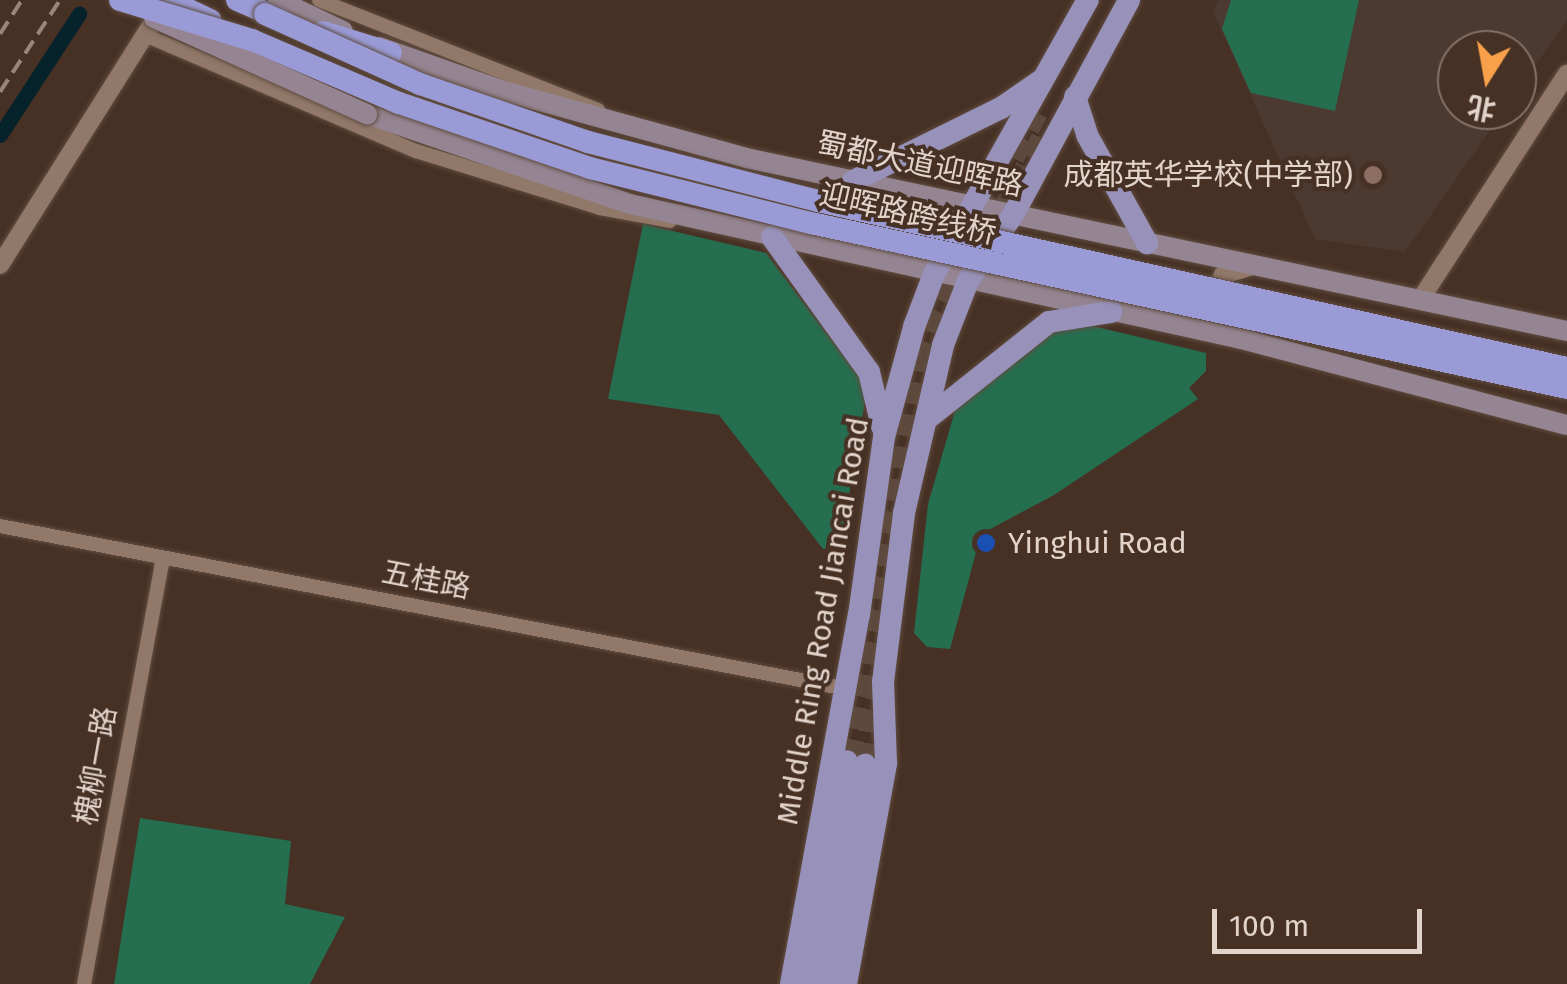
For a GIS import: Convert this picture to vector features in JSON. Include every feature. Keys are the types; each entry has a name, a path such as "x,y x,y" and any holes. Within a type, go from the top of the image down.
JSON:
{"highway":[{"path":"118,0 252,40"},
{"path":"167,0 252,40 367,114"},
{"path":"237,0 272,7 392,52"},
{"name":"迎晖路跨线桥","path":"272,7 420,84 588,142 818,201 1567,368"},
{"name":"迎晖路跨线桥","path":"252,40 400,103 620,176 1138,297 1567,388"}],"main road":[{"path":"118,0 410,132 630,204 1241,340 1567,425"},
{"name":"Middle Ring Road Jiancai Road","path":"791,984 884,437 934,274 977,206 1088,0"},
{"name":"Middle Ring Road Jiancai Road","path":"846,984 886,763 884,682 904,513 924,421 968,282 1014,213 1129,0"},
{"name":"蜀都大道迎晖路","path":"392,52 654,135 746,158 1567,331"},
{"path":"854,181 1002,108 1046,77"},
{"path":"1076,98 1087,135 1147,243"},
{"path":"772,237 869,372 884,437"},
{"path":"924,421 956,389 1049,322 1111,312"},
{"path":"808,984 856,763 826,984"}],"street":[{"path":"0,265 167,0"},
{"path":"319,0 654,135"},
{"path":"144,35 323,114 488,175 643,218 729,228 750,224 768,200 768,182 746,158"},
{"path":"1420,300 1567,74"},
{"path":"1241,340 1215,317 1214,296 1223,275 1256,265"},
{"name":"五桂路","path":"0,526 842,688"},
{"name":"槐柳一路","path":"84,984 162,558"}],"shaded area":[{"name":"成都英华学校(中学部)","path":"1219,0 1567,0 1567,20 1537,63 1537,30 1437,30 1437,130 1490,130 1405,252 1315,239 1213,11"}],"green space":[{"path":"1231,0 1359,0 1335,111 1251,93 1222,29"},
{"path":"643,224 766,253 860,378 865,402 840,548 823,549 719,415 608,399"},
{"path":"1080,323 1206,353 1206,371 1189,388 1198,399 1054,495 981,534 950,649 927,647 914,633 928,504 956,407 1056,328"},
{"path":"140,818 291,841 285,904 345,917 310,984 114,984"}],"waterway":[{"path":"0,135 79,14"}],"tunnel":[{"path":"847,761 921,364 982,216 1037,113"},
{"path":"1000,216 1042,138"},
{"path":"865,765 878,684"}],"railway":[{"path":"0,34 22,0"},
{"path":"0,92 60,0"}],"place":[{"name":"成都英华学校(中学部)","path":"1373,175"},
{"name":"Yinghui Road","path":"986,543"}]}
